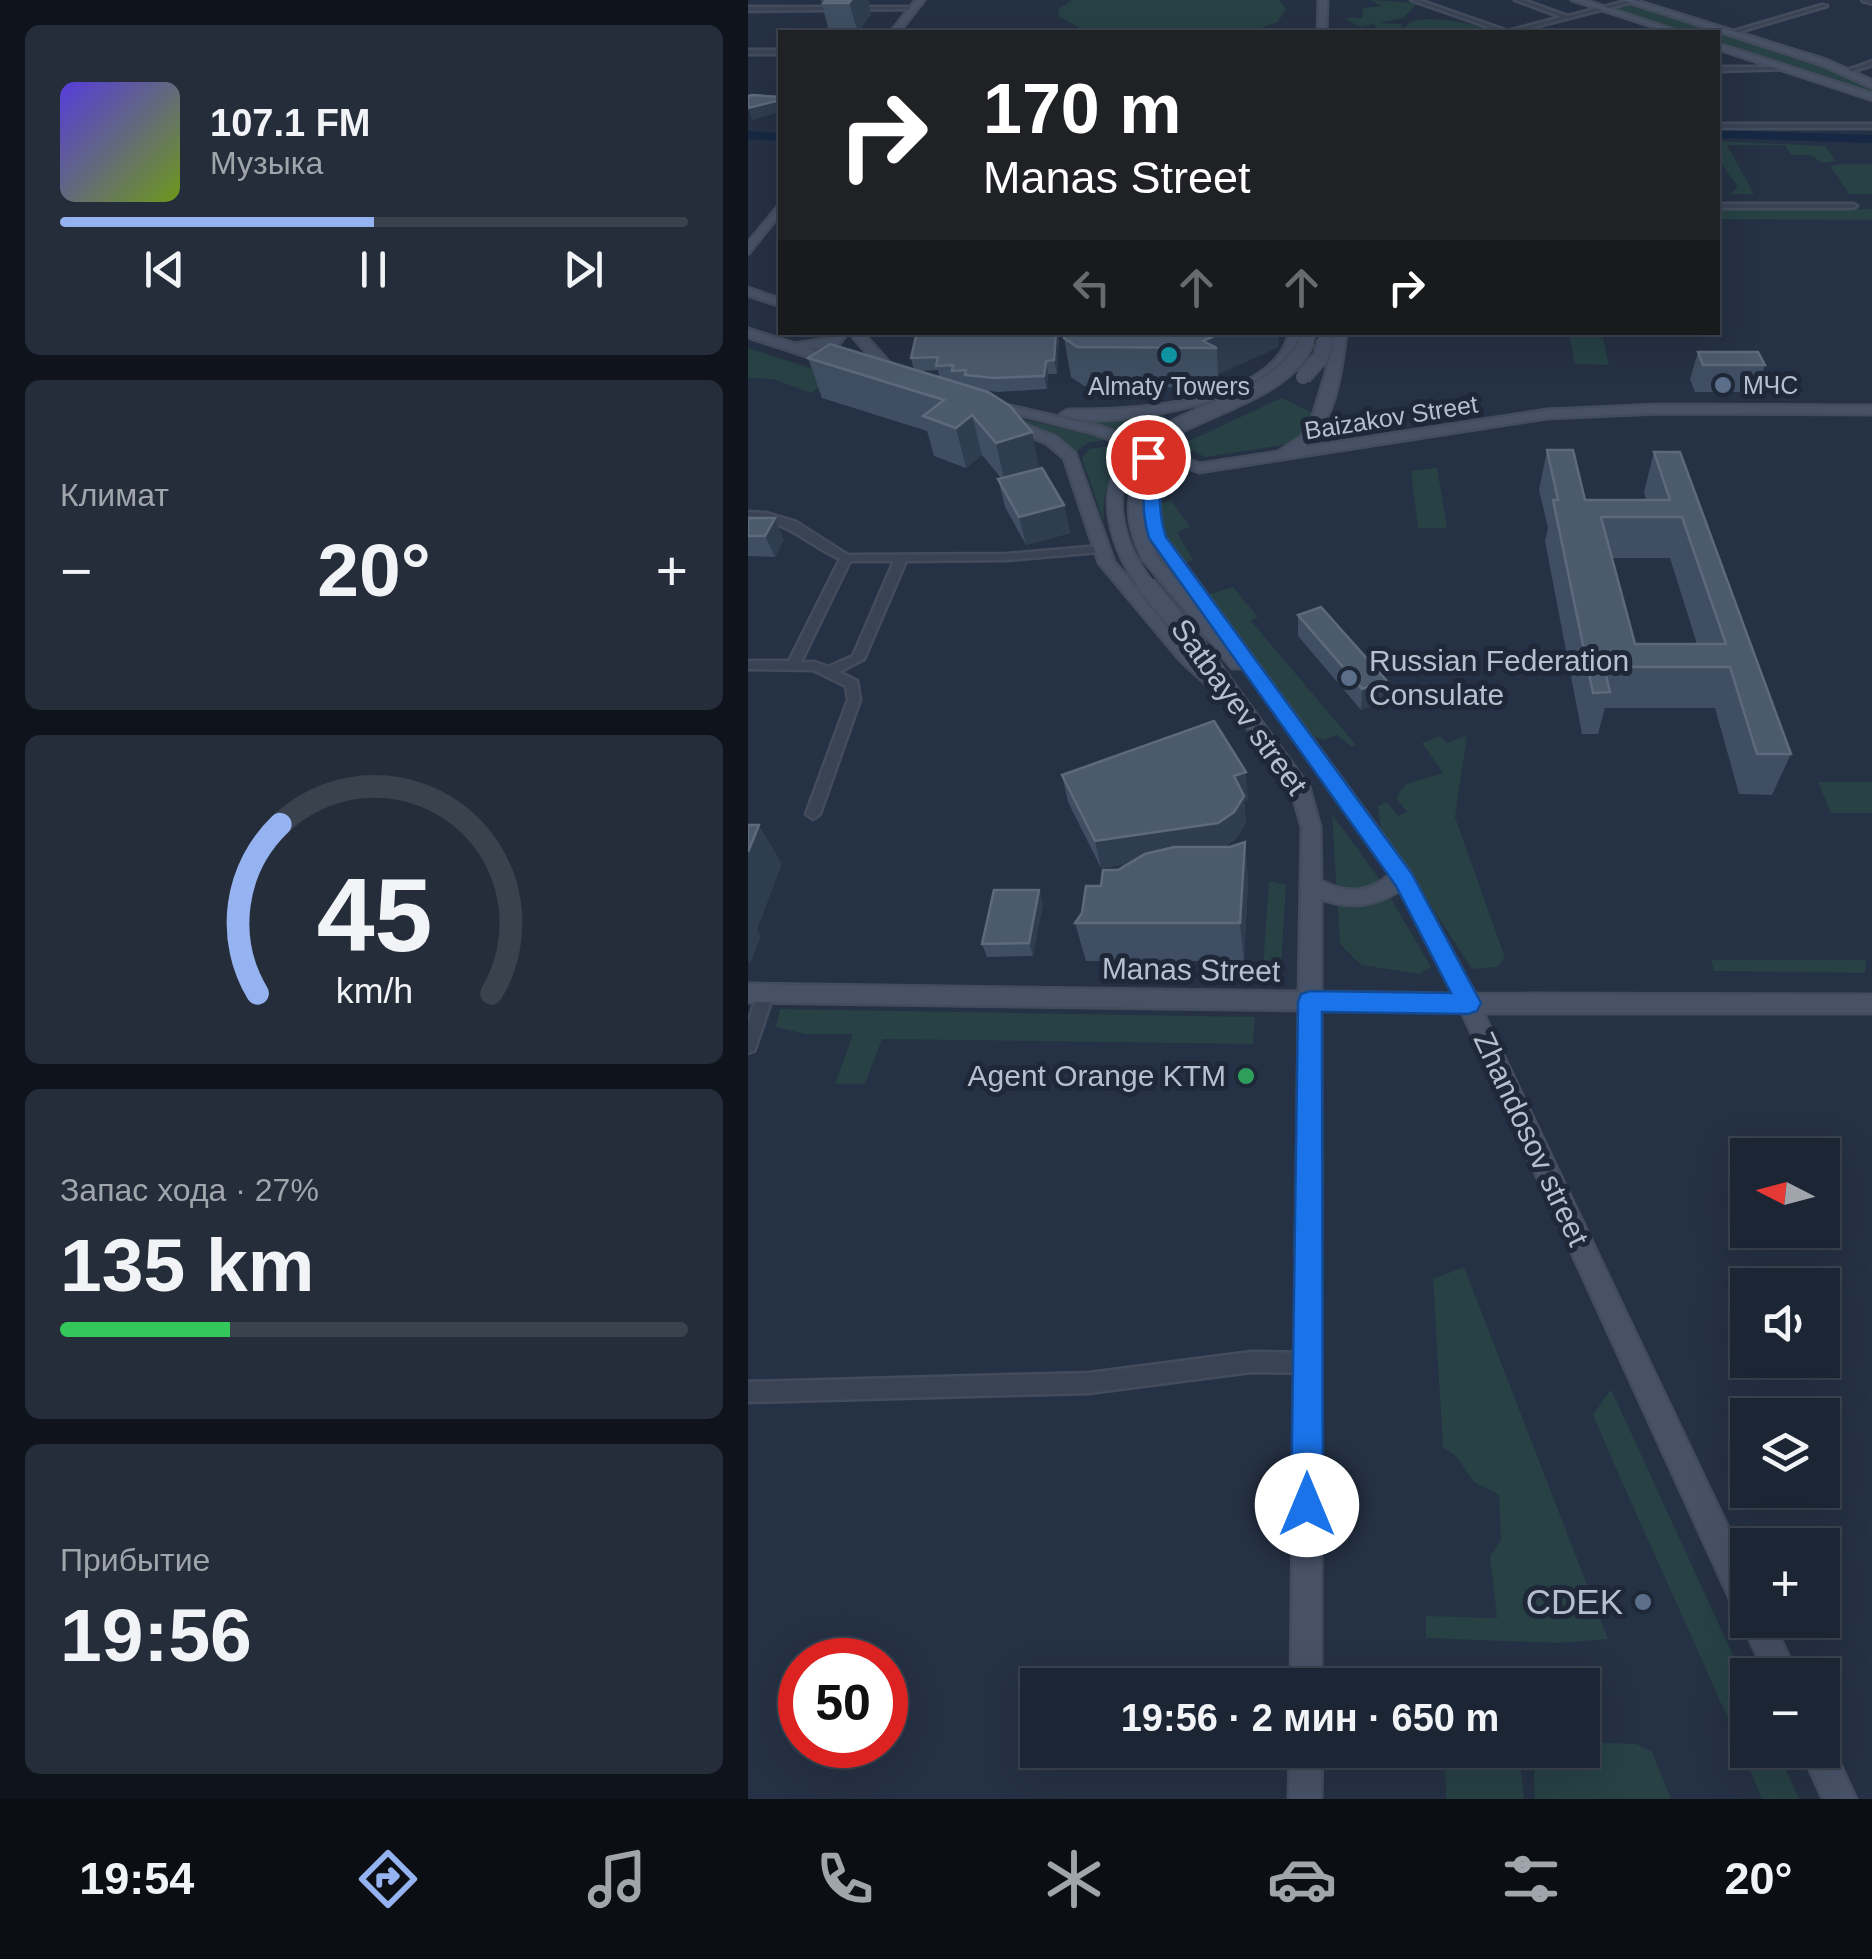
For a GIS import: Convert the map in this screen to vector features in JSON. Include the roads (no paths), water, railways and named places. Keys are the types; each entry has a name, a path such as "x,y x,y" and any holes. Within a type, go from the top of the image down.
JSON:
{"main road":[{"path":"896,30 920,0"},
{"path":"910,30 932,0"},
{"path":"1322,30 1323,0"},
{"path":"1576,0 1670,30"},
{"path":"1631,0 1847,71 1872,85"},
{"path":"1720,47 1872,97"},
{"path":"748,230 778,191"},
{"path":"748,251 778,210"},
{"path":"748,291 778,305"},
{"path":"748,301 778,306"},
{"path":"748,333 851,367"},
{"path":"784,346 824,345 840,335"},
{"path":"858,335 907,385 867,372"},
{"path":"1296,335 1287,355 1266,372 1186,407 1166,420 1165,434 1182,453 1200,460 1286,450 1300,444 1312,430 1334,369 1340,335"},
{"name":"Satbayev street","path":"1272,700 1206,644 1132,565 1121,545 1114,516 1116,488 1136,455 1166,430 1268,385 1292,369 1306,355 1311,335"},
{"name":"Satbayev street","path":"1306,1668 1312,886 1308,804 1300,787 1241,708 1206,644 1142,545 1133,522 1135,486 1153,458 1180,436 1276,393 1308,372 1324,350 1326,335"},
{"name":"Baizakov Street","path":"1083,453 977,407 1012,410 1097,430 1199,468 1590,411 1872,410"},
{"path":"1012,410 1108,416 1186,407"},
{"path":"1312,430 1349,446"},
{"path":"1241,708 1186,656 1119,579 1100,548 1083,453 1140,448 1153,470 1150,518 1158,538 1272,700"},
{"name":"Zhandosov street","path":"1272,700 1402,876 1468,1003 1730,1564"},
{"path":"1312,886 1332,898 1350,901 1379,893 1402,876"},
{"name":"Manas Street","path":"757,994 1310,1002 1872,1004"},
{"path":"1305,1799 1306,1768"},
{"path":"1825,1768 1840,1799"}],"street":[{"path":"1414,0 1502,30"},
{"path":"1518,0 1569,18"},
{"path":"1517,30 1631,0"},
{"path":"1865,0 1872,2"},
{"path":"1730,33 1824,6"},
{"path":"748,9 912,9"},
{"path":"748,52 778,52"},
{"path":"1847,71 1872,63"},
{"path":"1720,69 1789,69"},
{"path":"1720,126 1872,126"},
{"path":"1720,206 1852,206 1845,196 1724,195"},
{"path":"748,515 802,527 846,558 1007,556 1100,548"},
{"path":"831,671 858,659 902,557"},
{"path":"793,666 846,558"},
{"path":"748,665 831,671 852,684 854,700 813,814"},
{"path":"748,1046 757,994"},
{"path":"748,1392 1089,1383 1251,1362 1308,1363"}],"waterway":[{"path":"1720,134 1873,139"},
{"path":"748,135 778,137"}],"place":[{"name":"Almaty Towers","path":"1169,355"},
{"name":"МЧС","path":"1723,385"},
{"name":"Russian Federation Consulate","path":"1349,678"},
{"name":"Agent Orange KTM","path":"1246,1076"},
{"name":"CDEK","path":"1643,1602"}]}
